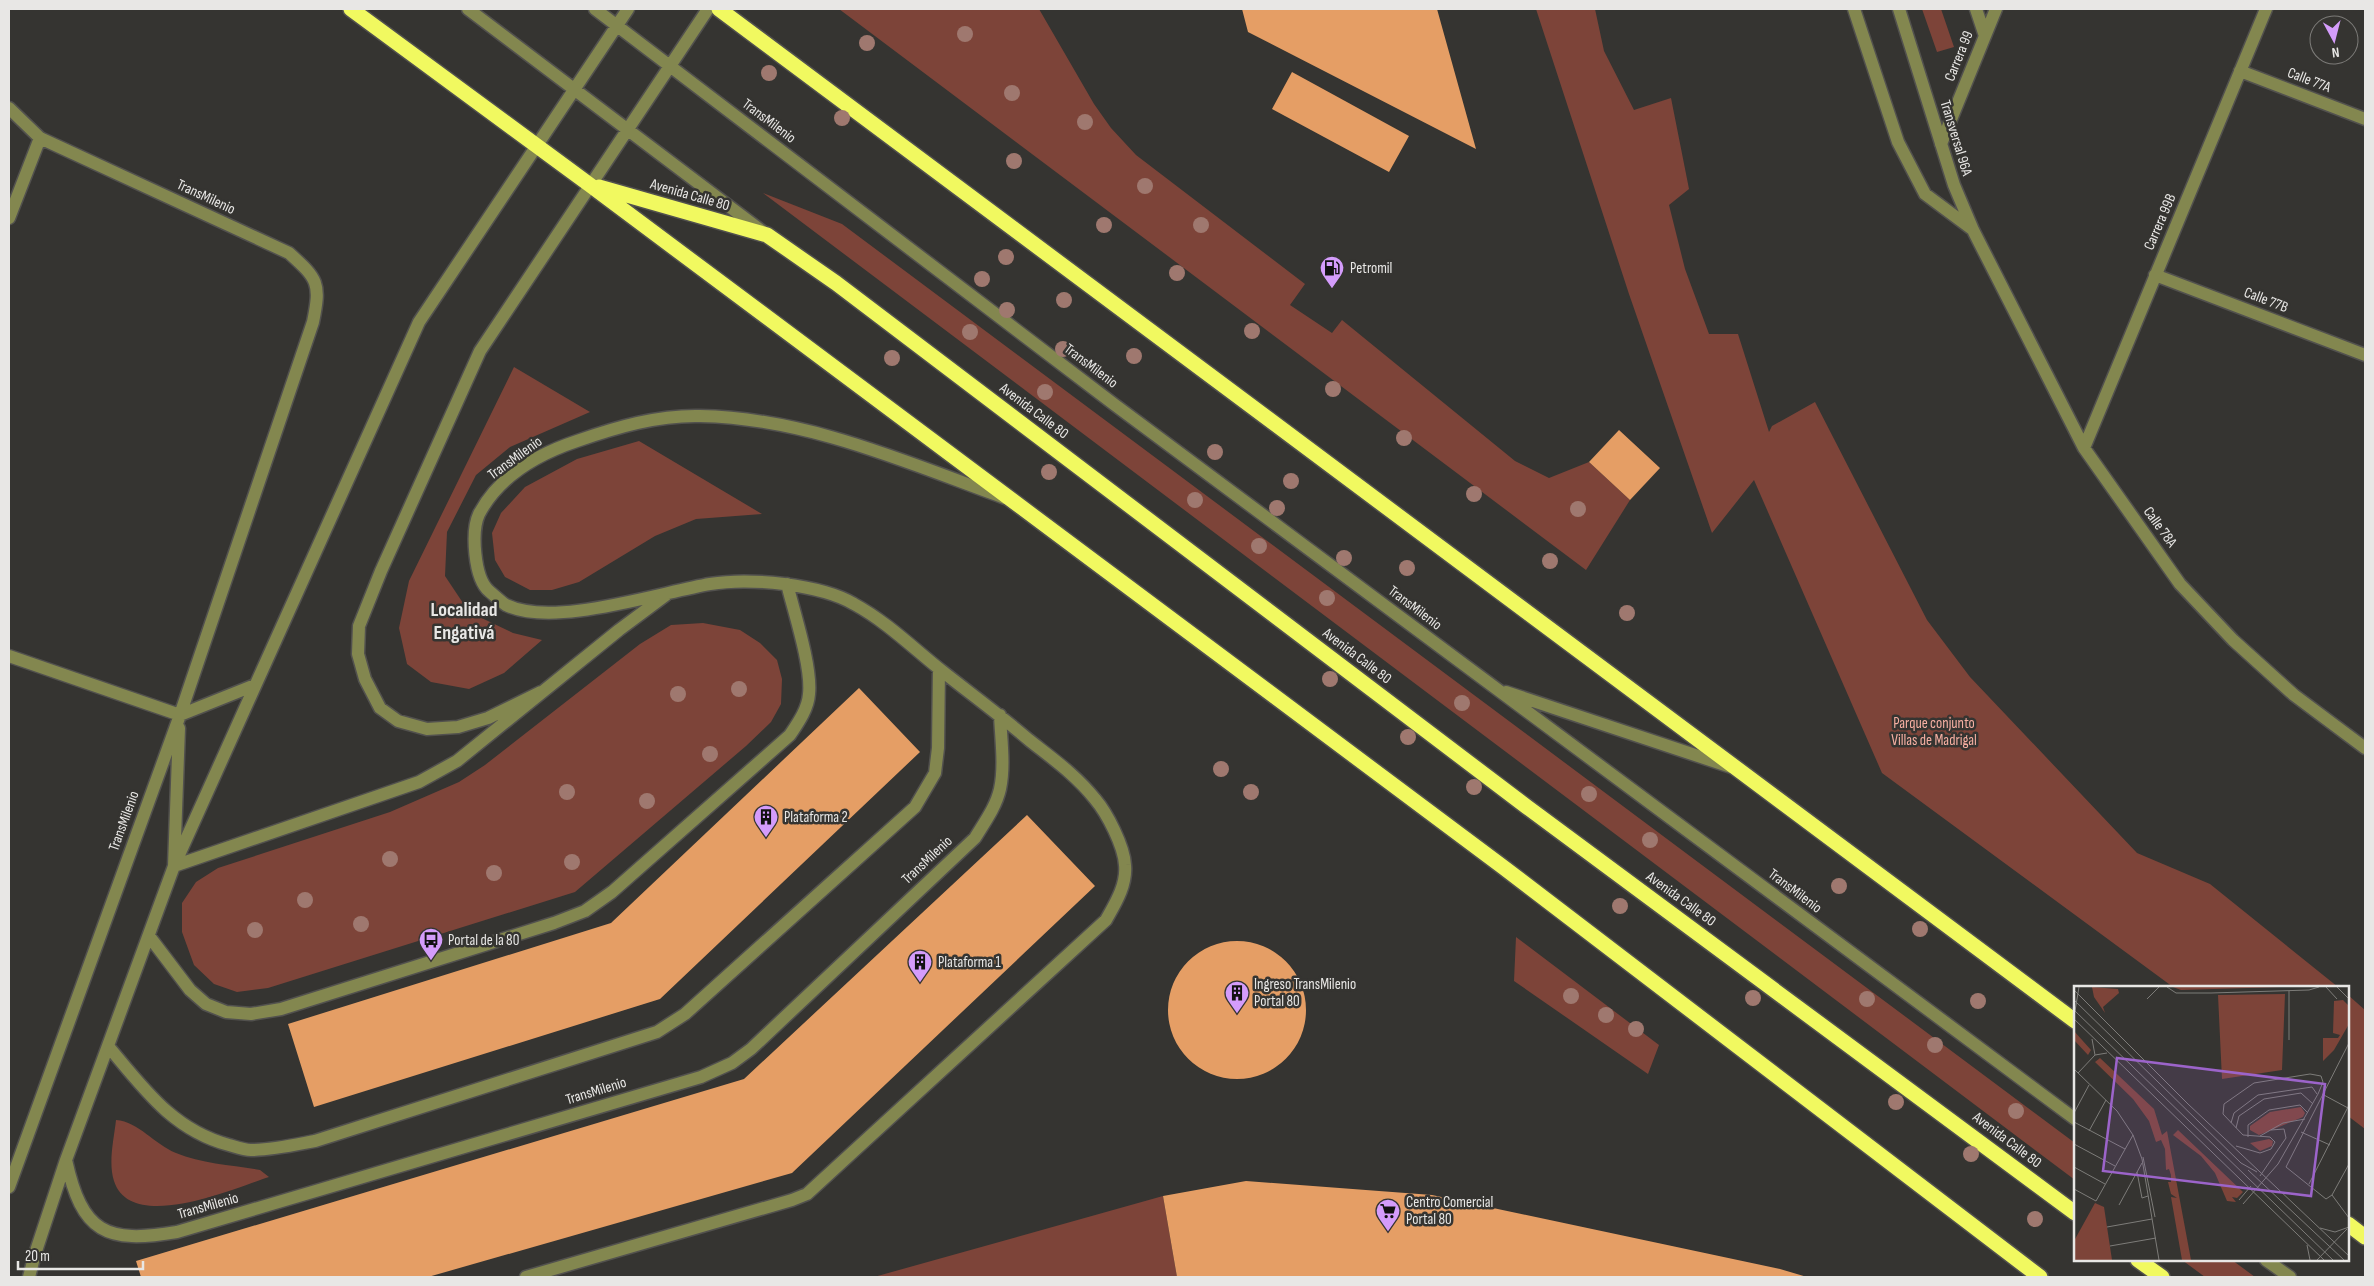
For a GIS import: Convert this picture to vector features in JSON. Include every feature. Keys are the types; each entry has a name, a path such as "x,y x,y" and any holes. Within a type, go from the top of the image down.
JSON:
{"highway":[{"name":"Avenida Calle 80","path":"351,9 537,145 1503,867 2040,1277"},
{"path":"719,9 2074,1020"},
{"name":"Avenida Calle 80","path":"590,185 767,235 836,282 1527,807 2074,1212"},
{"path":"2349,1225 2365,1237"},
{"path":"2139,1261 2162,1277"}],"street":[{"path":"468,9 767,235"},
{"name":"TransMilenio","path":"595,9 1123,410 2074,1118"},
{"name":"TransMilenio","path":"29,1277 34,1254 66,1160 174,866 419,322 628,9"},
{"name":"TransMilenio","path":"541,692 488,718 458,727 427,729 398,721 380,708 365,679 358,654 359,626 384,563 480,351 708,9"},
{"path":"1854,9 1898,142 1920,185 1925,194 1972,230"},
{"name":"Transversal 96A","path":"1899,9 1954,185 1972,230 1993,273"},
{"path":"1976,9 1985,36"},
{"name":"Carrera 99","path":"1941,144 1996,9"},
{"name":"Carrera 99B","path":"2084,448 2266,9"},
{"name":"Calle 77A","path":"2240,71 2365,119"},
{"name":"TransMilenio","path":"9,108 40,138 289,253 312,273 318,297 313,322 180,715 13,1161 9,1187"},
{"path":"9,218 40,138"},
{"name":"Calle 78A","path":"1993,273 2084,448 2186,591 2233,640 2294,695 2365,748"},
{"name":"Calle 77B","path":"2155,275 2365,355"},
{"name":"TransMilenio","path":"526,1277 808,1194 1106,920 1120,896 1125,866 1116,834 1098,802 1071,772 939,668 887,624 851,602 820,591 787,584 740,582 714,584 574,610 539,613 507,605 484,588 477,568 475,545 477,519 490,496 508,478 546,452 636,422 697,416 756,420 839,438 1014,502"},
{"path":"149,936 190,990 206,1004 226,1012 251,1014 281,1009 554,923 585,911 612,892 790,735 803,715 810,693 808,672 787,584"},
{"name":"TransMilenio","path":"174,866 419,782 457,761 541,692 672,592"},
{"path":"9,656 180,715 255,685"},
{"path":"108,1046 153,1100 178,1122 208,1140 250,1150 285,1147 315,1141 657,1032 685,1014 916,808 935,773 938,748 939,668"},
{"name":"TransMilenio","path":"1495,688 1738,770"},
{"name":"TransMilenio","path":"174,866 180,715"},
{"name":"TransMilenio","path":"66,1160 72,1188 83,1210 95,1224 117,1236 144,1238 177,1232 701,1077 732,1063 751,1049 975,838 991,812 1000,790 1002,757 1000,715"},
{"path":"2267,1261 2290,1277"}],"green space":[{"path":"839,9 1039,9 1094,104 1111,128 1136,155 1305,284 1290,305 1332,333 1342,320 1515,461 1549,478 1589,462 1630,500 1586,570"},
{"name":"Parque conjunto Villas de Madrigal","path":"1536,9 1595,9 1604,51 1634,110 1671,98 1689,189 1669,205 1685,269 1709,334 1738,334 1769,432 1772,426 1815,402 1927,620 1970,677 2137,853 2210,884 2337,986 2172,986 1882,773 1754,480 1712,533 1629,294"},
{"path":"1922,9 1941,9 1954,47 1937,52"},
{"path":"763,193 842,224 2074,1142 2074,1179"},
{"path":"514,367 590,412 510,447 476,475 447,532 445,576 469,612 513,633 542,640 504,673 469,689 431,682 407,664 399,628 409,581"},
{"path":"639,441 762,514 696,519 655,536 579,582 552,590 530,590 505,577 495,560 492,533 501,513 525,487 577,459"},
{"path":"703,623 740,630 760,643 777,660 782,679 781,704 771,722 746,746 575,892 268,988 237,992 214,984 194,965 182,932 182,903 196,882 218,868 390,812 459,782 485,765 640,644 671,625"},
{"path":"1516,937 1659,1045 1648,1074 1514,981"},
{"path":"2349,996 2365,1010 2365,1129 2349,1117"},
{"path":"116,1120 132,1125 168,1149 186,1157 260,1170 269,1177 233,1190 185,1203 162,1206 141,1204 124,1196 114,1181 111,1158"},
{"path":"1163,1196 1177,1277 874,1277"},
{"path":"2183,1261 2233,1261 2255,1277 2205,1277"}],"building":[{"path":"1242,9 1437,9 1476,149 1248,32"},
{"path":"1292,72 1409,136 1389,172 1272,109"},
{"path":"1619,430 1660,468 1630,500 1589,462"},
{"name":"Plataforma 2","path":"859,688 920,752 660,999 314,1107 288,1024 611,923"},
{"name":"Plataforma 1","path":"1027,815 1095,886 792,1173 428,1277 141,1277 136,1261 744,1079"},
{"name":"Ingreso TransMilenio Portal 80","path":"1237,941 1263,947 1275,953 1285,962 1294,972 1300,984 1306,1010 1300,1036 1294,1048 1285,1058 1275,1067 1263,1073 1237,1079 1211,1073 1199,1067 1189,1058 1180,1048 1174,1036 1168,1010 1174,984 1180,972 1189,962 1199,953 1211,947"},
{"name":"Centro Comercial Portal 80","path":"1246,1181 1432,1195 1780,1269 1807,1277 1177,1277 1163,1196"}],"place":[{"name":"Petromil","path":"1332,289"},
{"name":"Plataforma 2","path":"766,838"},
{"name":"Portal de la 80","path":"431,961"},
{"name":"Plataforma 1","path":"920,983"},
{"name":"Ingreso TransMilenio Portal 80","path":"1237,1014"},
{"name":"Centro Comercial Portal 80","path":"1388,1232"}],"district":[{"name":"Localidad Engativá","path":"464,622"}]}
